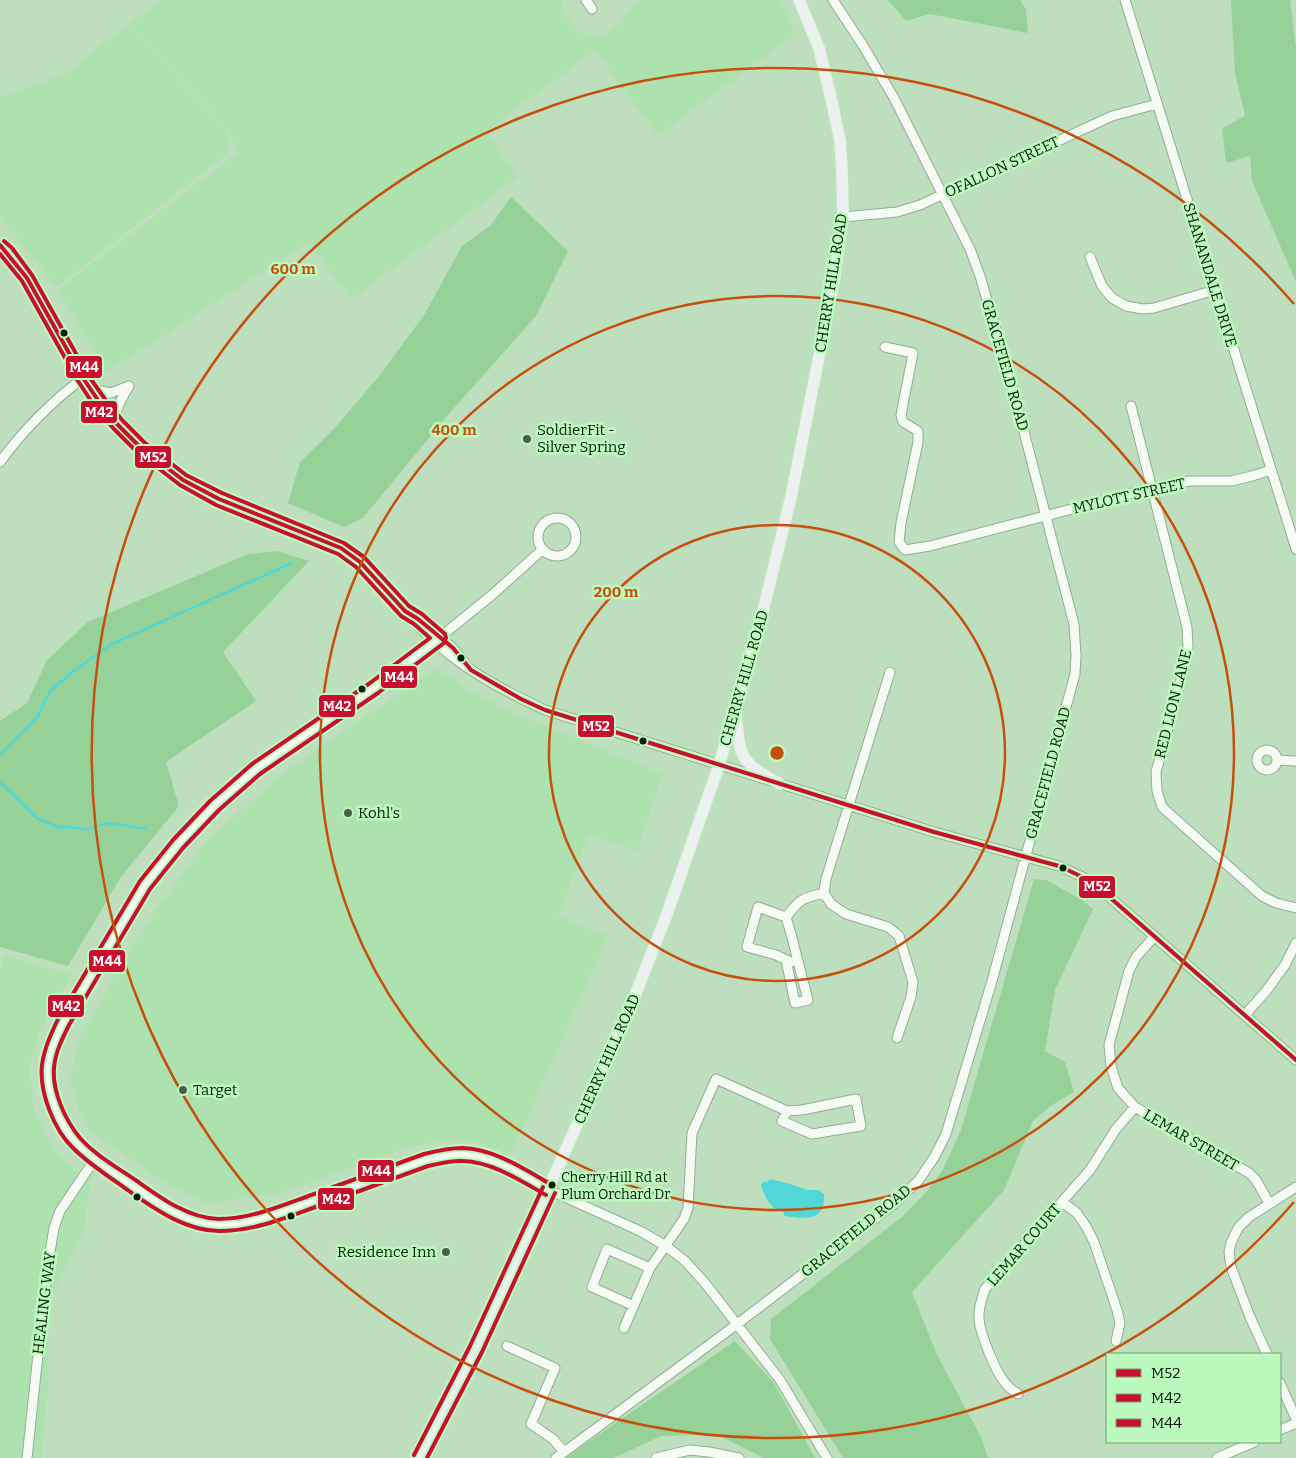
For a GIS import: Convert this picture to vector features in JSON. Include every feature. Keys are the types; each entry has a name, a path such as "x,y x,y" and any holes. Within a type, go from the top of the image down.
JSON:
{"main road":[{"name":"CHERRY HILL ROAD","path":"420,1458 476,1349 634,998 670,906 719,765 760,623 791,497 834,280 843,217 840,142 833,107 819,48 799,0"},
{"path":"735,710 738,741 743,755 752,768 780,784"}],"street":[{"path":"586,0 592,9"},
{"name":"GRACEFIELD ROAD","path":"560,1455 736,1325 893,1205 919,1180 935,1156 946,1134 992,981 1075,674 1074,624 1011,382 980,276 970,249 894,98 862,44 832,0"},
{"name":"SHANANDALE DRIVE","path":"1125,0 1271,470 1292,522 1296,549"},
{"name":"OFALLON STREET","path":"843,217 897,212 920,205 1112,116 1157,104"},
{"path":"0,245 27,278 83,378 115,421 146,452 183,480 219,499 341,548 360,562 424,633 453,648 471,670 521,699 545,710 934,832 1059,866 1091,881 1296,1060"},
{"path":"1090,257 1102,286 1112,298 1126,306 1143,309 1154,308 1215,290"},
{"name":"MYLOTT STREET","path":"884,348 913,353 902,415 903,422 918,431 918,442 901,523 899,542 905,550 930,546 1152,488 1190,481 1231,481 1271,470"},
{"path":"0,462 38,415 56,398 83,378"},
{"path":"91,389 111,393 129,386 120,400 116,410 115,421"},
{"name":"RED LION LANE","path":"1131,406 1187,627 1188,647 1185,665 1156,772 1162,807 1262,896 1276,903 1296,908"},
{"path":"558,518 569,522 574,528 576,536 575,544 571,550 564,555 556,556 549,554 543,549 538,538 542,526 552,519 558,518"},
{"path":"543,549 492,595 437,640 374,688 256,770 215,805 178,844 145,886 63,1022 53,1044 48,1066 48,1080 55,1108 63,1126 76,1143 95,1159 159,1204 177,1214 197,1222 218,1225 257,1221 426,1160 469,1154 489,1159 549,1190 640,1231 666,1246 685,1261 705,1283 780,1380 827,1458"},
{"path":"890,672 826,879 824,893 831,904 846,914 888,927 899,936 913,982 911,996 897,1038"},
{"path":"1277,760 1296,761"},
{"path":"786,917 799,901 806,897 824,893"},
{"path":"786,917 758,907 747,946 799,964"},
{"path":"786,917 808,1000 795,1003 786,960"},
{"name":"LEMAR STREET","path":"1154,937 1136,956 1129,971 1109,1045 1110,1066 1114,1079 1118,1088 1135,1107 1249,1173 1256,1180 1269,1203"},
{"path":"1245,1015 1285,965 1296,943"},
{"path":"624,1328 650,1268 684,1219 688,1208 692,1133 716,1079 787,1111 802,1110 856,1099 861,1126 812,1134 782,1121 787,1111"},
{"name":"LEMAR COURT","path":"1018,1394 1006,1385 994,1365 981,1328 979,1318 980,1302 985,1289 1090,1170 1116,1129 1135,1107"},
{"name":"HEALING WAY","path":"27,1458 47,1270 54,1228 60,1211 95,1159"},
{"path":"1267,1353 1250,1317 1231,1267 1229,1252 1238,1228 1249,1217 1296,1187"},
{"path":"1062,1202 1076,1213 1088,1228 1094,1242 1120,1323 1116,1341"},
{"path":"634,1306 592,1287 607,1250 650,1268"},
{"path":"507,1346 555,1368 531,1424 552,1439 560,1455"},
{"path":"1281,1384 1296,1419"},
{"path":"1281,1430 1296,1423"},
{"path":"1218,1458 1252,1443"},
{"path":"657,1458 690,1450 739,1458"}],"shaded area":[{"path":"161,0 561,0 561,12 581,33 603,37 620,24 632,7 642,0 780,0 795,34 658,136 595,50 486,131 517,178 351,299 308,243 108,371 57,290 238,153 228,129 129,24"},
{"path":"888,0 1020,0 1026,9 1028,33 930,14 906,21"},
{"path":"1231,0 1290,0 1296,47 1296,282 1252,181 1250,156 1226,163 1222,128 1245,116 1235,73"},
{"path":"128,24 228,130 228,153 56,287 0,219 0,97 65,74"},
{"path":"511,197 568,251 536,316 447,416 363,518 344,527 288,503 300,462 334,429 380,375 424,315 462,246 491,225"},
{"path":"277,551 309,561 223,652 256,701 166,762 179,806 121,877 68,966 0,947 0,721 27,703 47,660 88,622 248,554"},
{"path":"436,668 474,694 513,713 663,774 637,851 589,834 558,916 608,936 511,1155 476,1141 448,1140 410,1147 277,1194 205,1203 162,1181 92,1133 80,1114 70,1081 78,1040 142,930 205,843 279,776"},
{"path":"1034,879 1046,880 1082,900 1093,909 1055,990 1045,1051 1065,1062 1074,1092 1052,1105 1033,1121 1004,1190 912,1292 937,1355 982,1439 988,1458 843,1458 770,1339 771,1319 903,1216 928,1190 943,1169 961,1130"},
{"path":"4,955 72,975 41,1028 29,1067 34,1110 60,1158 90,1181 84,1230 47,1306 48,1387 41,1458 0,1458 0,970"},
{"path":"735,1341 774,1383 815,1458 764,1458 716,1434 661,1436 614,1458 565,1458"}],"water":[{"path":"770,1179 808,1190 818,1190 824,1194 822,1210 813,1217 807,1218 785,1216 783,1212 772,1206 764,1193 761,1185"}],"waterway":[{"path":"0,755 38,716 50,691 110,645 292,563"},
{"path":"0,782 37,818 60,828 88,829 109,823 146,829"}],"transit line":[{"name":"M44","path":"4,241 12,248 32,275 88,375 107,402 144,442 186,475 222,493 344,543 364,557 409,606 422,614 445,634 446,638 444,643 378,693 260,774 219,810 183,848 150,889 69,1025 57,1051 54,1068 55,1086 57,1096 69,1123 80,1138 107,1161 175,1206 207,1218 231,1218 256,1214 424,1154 462,1148 474,1149 498,1156 552,1185"},
{"name":"M52","path":"0,245 27,278 83,378 102,406 140,447 183,480 219,499 341,548 360,562 405,611 418,619 453,648 471,670 521,699 545,710 934,832 1059,866 1091,881 1296,1060"},
{"name":"M42","path":"0,254 22,281 78,381 97,410 136,451 180,485 216,505 338,554 356,567 401,616 430,638 370,683 252,764 210,801 173,840 140,881 58,1019 46,1047 42,1065 43,1087 54,1121 73,1148 102,1172 173,1219 207,1230 233,1230 259,1226 428,1166 454,1161 474,1162 496,1169 517,1178 546,1195"},
{"name":"M44","path":"414,1455 470,1346 543,1187"},
{"name":"M42","path":"427,1458 482,1352 555,1193"}],"place":[{"name":"SoldierFit - Silver Spring","path":"527,439"},
{"name":"Kohl's","path":"348,813"},
{"name":"Target","path":"183,1090"},
{"name":"Cherry Hill Rd at Plum Orchard Dr","path":"552,1185"},
{"name":"Residence Inn","path":"446,1252"}]}
